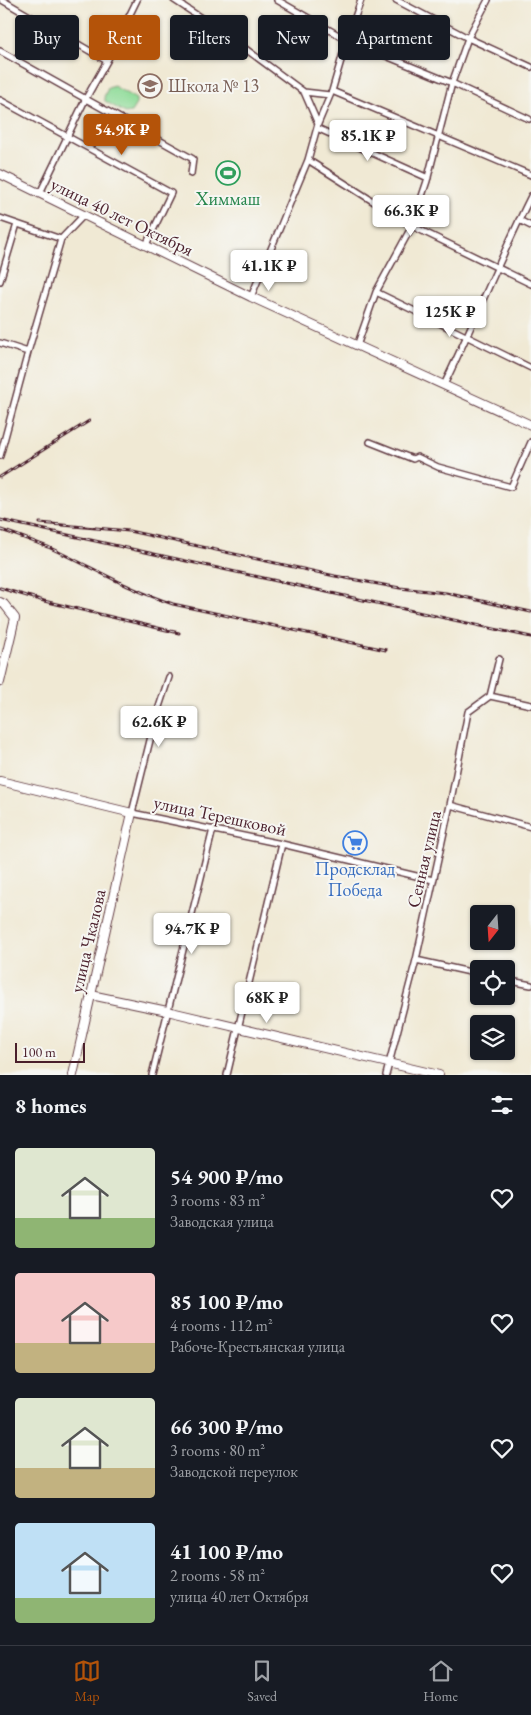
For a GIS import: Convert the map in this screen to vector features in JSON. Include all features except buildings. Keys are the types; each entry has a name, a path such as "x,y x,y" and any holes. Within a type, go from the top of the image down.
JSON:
{"street":[{"path":"2,0 107,61"},
{"path":"40,193 135,2 128,0"},
{"path":"174,0 224,33 304,92 317,126 428,178"},
{"path":"277,0 338,35"},
{"path":"356,15 361,0"},
{"path":"396,0 468,38 531,67"},
{"path":"357,346 376,292 412,226 428,178 452,83 468,38 488,0"},
{"path":"0,51 85,100 193,158 191,174"},
{"path":"251,297 308,160 317,126 331,93 341,60"},
{"path":"396,60 452,83 529,119"},
{"path":"304,92 331,93 531,176"},
{"path":"0,100 171,193 146,245"},
{"path":"308,160 412,226 531,284"},
{"name":"улица 40 лет Октября","path":"0,174 251,297 531,425"},
{"path":"444,385 496,267 531,196"},
{"path":"0,456 61,239 84,215"},
{"path":"0,218 61,239"},
{"path":"519,220 531,226"},
{"path":"0,281 17,224"},
{"path":"376,292 531,368"},
{"path":"0,343 28,352"},
{"path":"370,442 413,459 418,457 438,466 511,487 531,442"},
{"path":"0,602 4,604 15,618 0,682"},
{"path":"498,659 490,696 531,705"},
{"path":"132,813 156,716 169,677"},
{"name":"Сенная улица","path":"386,1075 416,960 468,712 490,696"},
{"name":"улица Терешковой","path":"0,781 132,813 282,844 433,880"},
{"path":"450,805 531,827"},
{"name":"улица Чкалова","path":"73,1075 132,813"},
{"path":"152,1075 213,830"},
{"path":"228,1075 282,844"},
{"path":"416,960 470,972"},
{"path":"515,982 531,985"},
{"path":"91,995 439,1075"}],"green space":[{"path":"114,86 136,99 136,104 131,112 125,113 105,101 104,97 108,88"}],"railway":[{"path":"0,477 89,421"},
{"path":"0,520 531,637"},
{"path":"40,523 129,531 335,576 400,588 446,593 531,612"},
{"path":"1,530 48,547 125,585 173,604 386,650"},
{"path":"0,588 44,601 179,633"}],"place":[{"name":"Школа № 13","path":"150,86"},
{"name":"Химмаш","path":"228,173"},
{"name":"Продсклад Победа","path":"355,843"}]}
